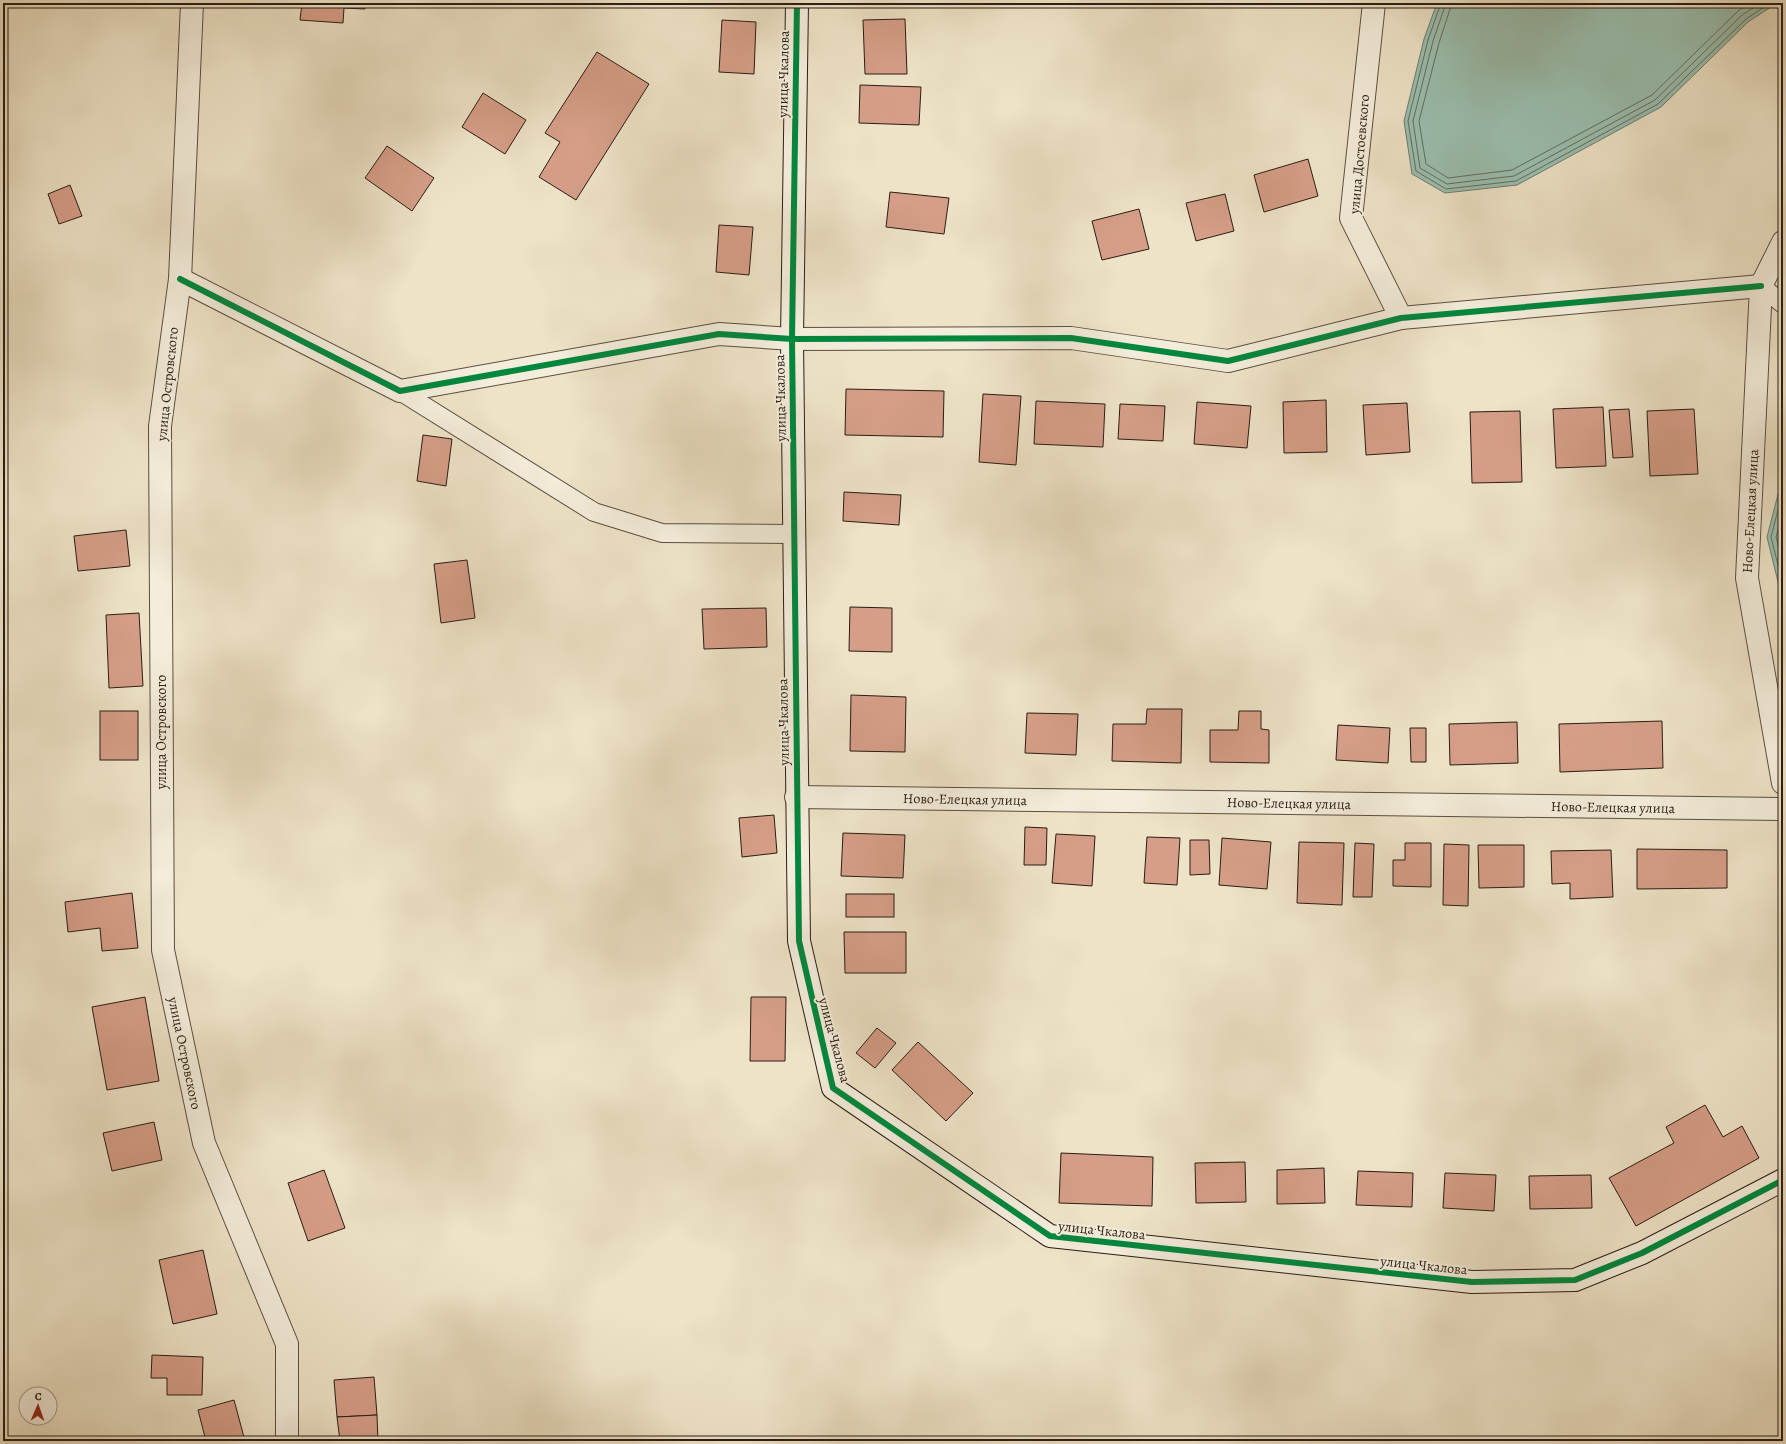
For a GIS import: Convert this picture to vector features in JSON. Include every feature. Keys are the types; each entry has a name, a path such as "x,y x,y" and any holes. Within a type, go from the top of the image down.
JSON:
{"street":[{"name":"улица Островского","path":"192,3 180,279 160,426 162,950 204,1143 288,1344 287,1441"},
{"name":"улица Чкалова","path":"796,3 792,339 796,797 799,941 833,1088 1050,1236 1472,1282 1575,1280 1642,1253 1783,1180"},
{"name":"улица Достоевского","path":"1374,3 1351,218 1401,318"},
{"name":"Ново-Елецкая улица","path":"1783,242 1761,286 1747,578 1783,783"},
{"path":"180,279 400,391 719,334 792,339 1071,338 1228,361 1401,318 1761,286"},
{"name":"Ново-Елецкая улица","path":"796,797 1783,810"}],"lane":[{"path":"1761,286 1783,304"},
{"path":"400,391 594,512 662,533 794,534"}],"water":[{"path":"1437,3 1777,3 1748,22 1661,107 1517,185 1445,193 1412,174 1404,121 1424,39"},
{"path":"1783,475 1783,591 1780,590 1767,537"}],"building":[{"path":"302,3 365,3 365,9 344,8 343,23 300,20"},
{"path":"905,19 907,74 865,74 863,20"},
{"path":"722,20 756,22 754,74 719,72"},
{"path":"597,52 649,84 576,200 539,177 560,142 545,133"},
{"path":"860,85 921,87 919,125 859,123"},
{"path":"483,93 526,120 505,154 462,127"},
{"path":"387,146 434,178 412,211 365,178"},
{"path":"1308,159 1318,196 1264,212 1254,175"},
{"path":"70,185 82,216 59,224 48,194"},
{"path":"890,192 949,198 944,234 886,227"},
{"path":"1225,194 1234,231 1196,241 1186,203"},
{"path":"1139,209 1149,249 1102,260 1092,221"},
{"path":"719,225 753,227 749,275 716,272"},
{"path":"846,389 944,391 943,437 845,435"},
{"path":"983,394 1021,396 1016,465 979,462"},
{"path":"1326,400 1327,452 1284,453 1283,402"},
{"path":"1036,401 1105,404 1103,447 1034,444"},
{"path":"1197,402 1251,406 1247,448 1194,444"},
{"path":"1407,403 1410,452 1366,455 1363,405"},
{"path":"1120,404 1165,406 1163,441 1118,439"},
{"path":"1603,407 1606,466 1556,468 1553,409"},
{"path":"1629,409 1633,457 1613,458 1609,410"},
{"path":"1694,409 1698,474 1650,476 1647,411"},
{"path":"1520,411 1522,482 1472,483 1470,412"},
{"path":"423,435 452,439 446,486 417,481"},
{"path":"844,492 901,495 899,525 843,521"},
{"path":"126,530 130,566 78,571 74,536"},
{"path":"467,560 475,618 441,623 434,564"},
{"path":"850,607 892,608 892,652 849,651"},
{"path":"766,608 767,647 704,649 702,609"},
{"path":"139,613 143,686 109,688 106,615"},
{"path":"851,695 906,697 905,752 850,751"},
{"path":"1147,709 1182,709 1181,763 1112,761 1113,724 1146,724"},
{"path":"100,711 138,711 138,760 100,760"},
{"path":"1239,711 1261,711 1261,729 1269,730 1269,763 1210,762 1210,730 1238,730"},
{"path":"1027,713 1078,714 1076,755 1025,753"},
{"path":"1662,721 1663,768 1560,772 1559,724"},
{"path":"1517,722 1518,763 1450,765 1449,724"},
{"path":"1338,725 1390,728 1388,763 1336,760"},
{"path":"1410,728 1426,728 1426,762 1411,762"},
{"path":"774,815 777,853 742,857 739,818"},
{"path":"1025,827 1047,828 1046,865 1024,865"},
{"path":"843,833 905,835 903,878 841,876"},
{"path":"1056,834 1095,836 1092,886 1052,883"},
{"path":"1147,837 1180,838 1177,885 1144,883"},
{"path":"1222,838 1271,842 1267,889 1219,885"},
{"path":"1190,840 1209,840 1210,874 1190,875"},
{"path":"1299,842 1344,843 1342,905 1297,903"},
{"path":"1355,843 1374,844 1372,897 1353,897"},
{"path":"1405,843 1431,843 1431,887 1393,886 1393,860 1405,860"},
{"path":"1444,844 1469,845 1468,906 1443,905"},
{"path":"1478,845 1524,845 1524,887 1479,888"},
{"path":"1637,849 1727,850 1727,888 1637,889"},
{"path":"1611,850 1613,897 1570,899 1570,883 1552,884 1551,851"},
{"path":"132,893 138,948 102,951 100,928 68,932 65,902"},
{"path":"846,894 894,894 894,917 846,917"},
{"path":"844,932 906,932 906,973 845,973"},
{"path":"145,997 159,1081 107,1090 92,1007"},
{"path":"751,997 786,997 785,1061 750,1061"},
{"path":"877,1028 896,1043 875,1068 856,1053"},
{"path":"918,1042 973,1093 946,1121 892,1070"},
{"path":"1705,1105 1723,1137 1742,1126 1759,1158 1636,1226 1609,1178 1674,1143 1666,1127"},
{"path":"154,1122 162,1160 112,1171 103,1133"},
{"path":"1061,1153 1153,1157 1152,1206 1059,1203"},
{"path":"1245,1162 1246,1202 1196,1203 1195,1163"},
{"path":"1324,1168 1325,1203 1277,1204 1277,1170"},
{"path":"324,1170 345,1228 308,1241 288,1183"},
{"path":"1358,1171 1413,1173 1412,1207 1356,1205"},
{"path":"1445,1173 1496,1175 1494,1211 1443,1208"},
{"path":"1591,1175 1592,1208 1530,1209 1529,1176"},
{"path":"203,1250 217,1314 173,1324 159,1260"},
{"path":"152,1355 203,1357 202,1395 167,1395 167,1378 151,1378"},
{"path":"374,1377 377,1415 337,1417 334,1380"},
{"path":"234,1400 245,1441 206,1441 198,1410"},
{"path":"377,1415 378,1441 340,1441 337,1417"}],"cycle path":[{"path":"797,3 792,339 799,941 833,1088 1050,1236 1472,1282 1575,1280 1642,1253 1783,1180"},
{"path":"180,279 400,391 719,334 792,339 1071,338 1228,361 1401,318 1761,286"}]}
